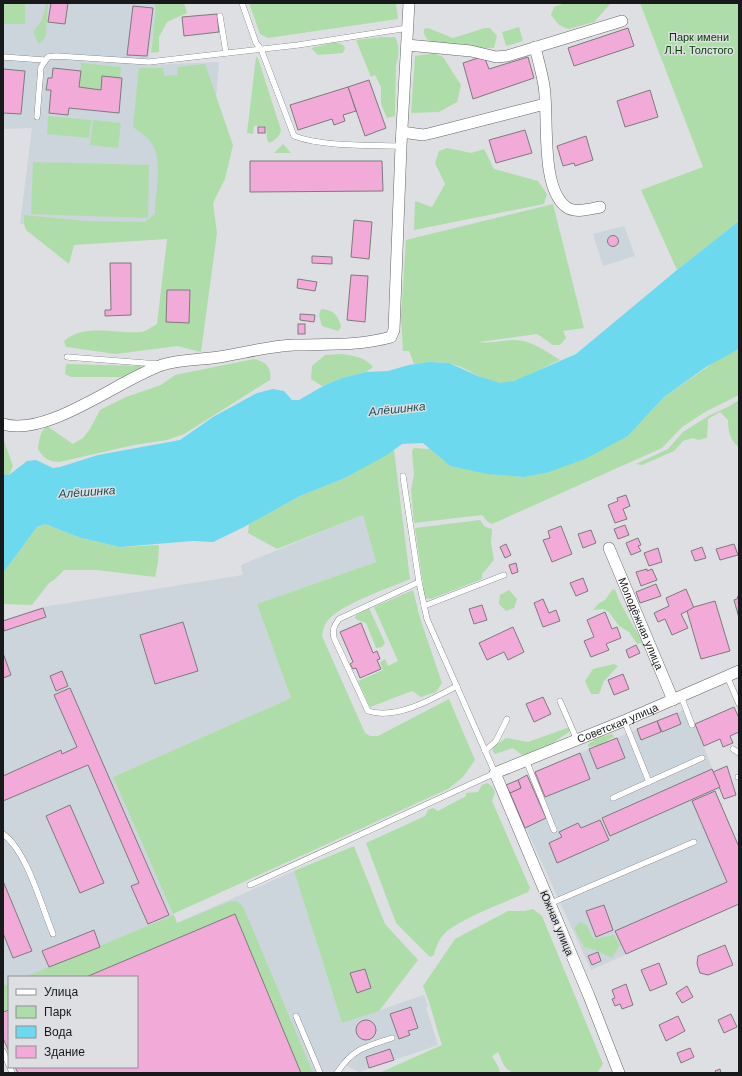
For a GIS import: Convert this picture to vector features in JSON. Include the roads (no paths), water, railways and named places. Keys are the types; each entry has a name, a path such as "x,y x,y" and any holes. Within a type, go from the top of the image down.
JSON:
{"street":[{"path":"3,424 16,426 50,419 77,409 140,374 163,365 279,346 335,345 391,337 394,330 401,146 410,3"},
{"path":"407,45 471,51 496,57 507,56 622,21"},
{"path":"535,47 544,86 549,166 557,196 565,206 574,210 600,207"},
{"path":"402,132 423,135 545,104"},
{"name":"Молодёжная улица","path":"609,548 677,698"},
{"name":"Советская улица","path":"495,773 739,671"},
{"name":"Южная улица","path":"495,773 619,1073"}],"lane":[{"path":"242,3 256,43 260,49 294,136 344,144 401,146"},
{"path":"220,16 226,54"},
{"path":"37,117 41,67 44,60 48,57 56,56 149,62 226,54 408,28"},
{"path":"3,57 44,60"},
{"path":"67,357 163,365"},
{"path":"250,885 495,773 432,633 419,582 403,476"},
{"path":"424,606 504,575"},
{"path":"419,582 339,619 334,625 334,638 368,711 375,713 412,708 456,686"},
{"path":"727,676 739,704"},
{"path":"677,698 692,726"},
{"path":"560,701 577,740"},
{"path":"485,751 496,741 507,719"},
{"path":"624,720 649,782"},
{"path":"733,749 739,753"},
{"path":"613,798 702,758"},
{"path":"526,760 554,830"},
{"path":"3,834 12,840 21,853 52,934"},
{"path":"549,904 694,842"},
{"path":"296,1016 320,1073"},
{"path":"337,1073 355,1052 392,1038"},
{"path":"3,1051 8,1064"}],"water":[{"name":"Алёшинка","path":"739,221 739,349 706,367 664,397 628,436 585,459 546,473 524,477 487,474 450,466 423,443 402,444 387,455 345,478 300,496 244,527 213,542 193,541 120,547 81,538 45,524 37,527 3,573 3,474 9,475 27,461 36,460 53,468 98,455 180,440 213,417 257,393 273,389 284,391 292,400 299,400 325,385 342,378 366,372 388,371 409,365 429,362 449,363 478,376 500,383 514,381 576,354 677,270"}],"park label":[{"name":"Парк имени Л.Н. Толстого","path":"699,43"}]}
